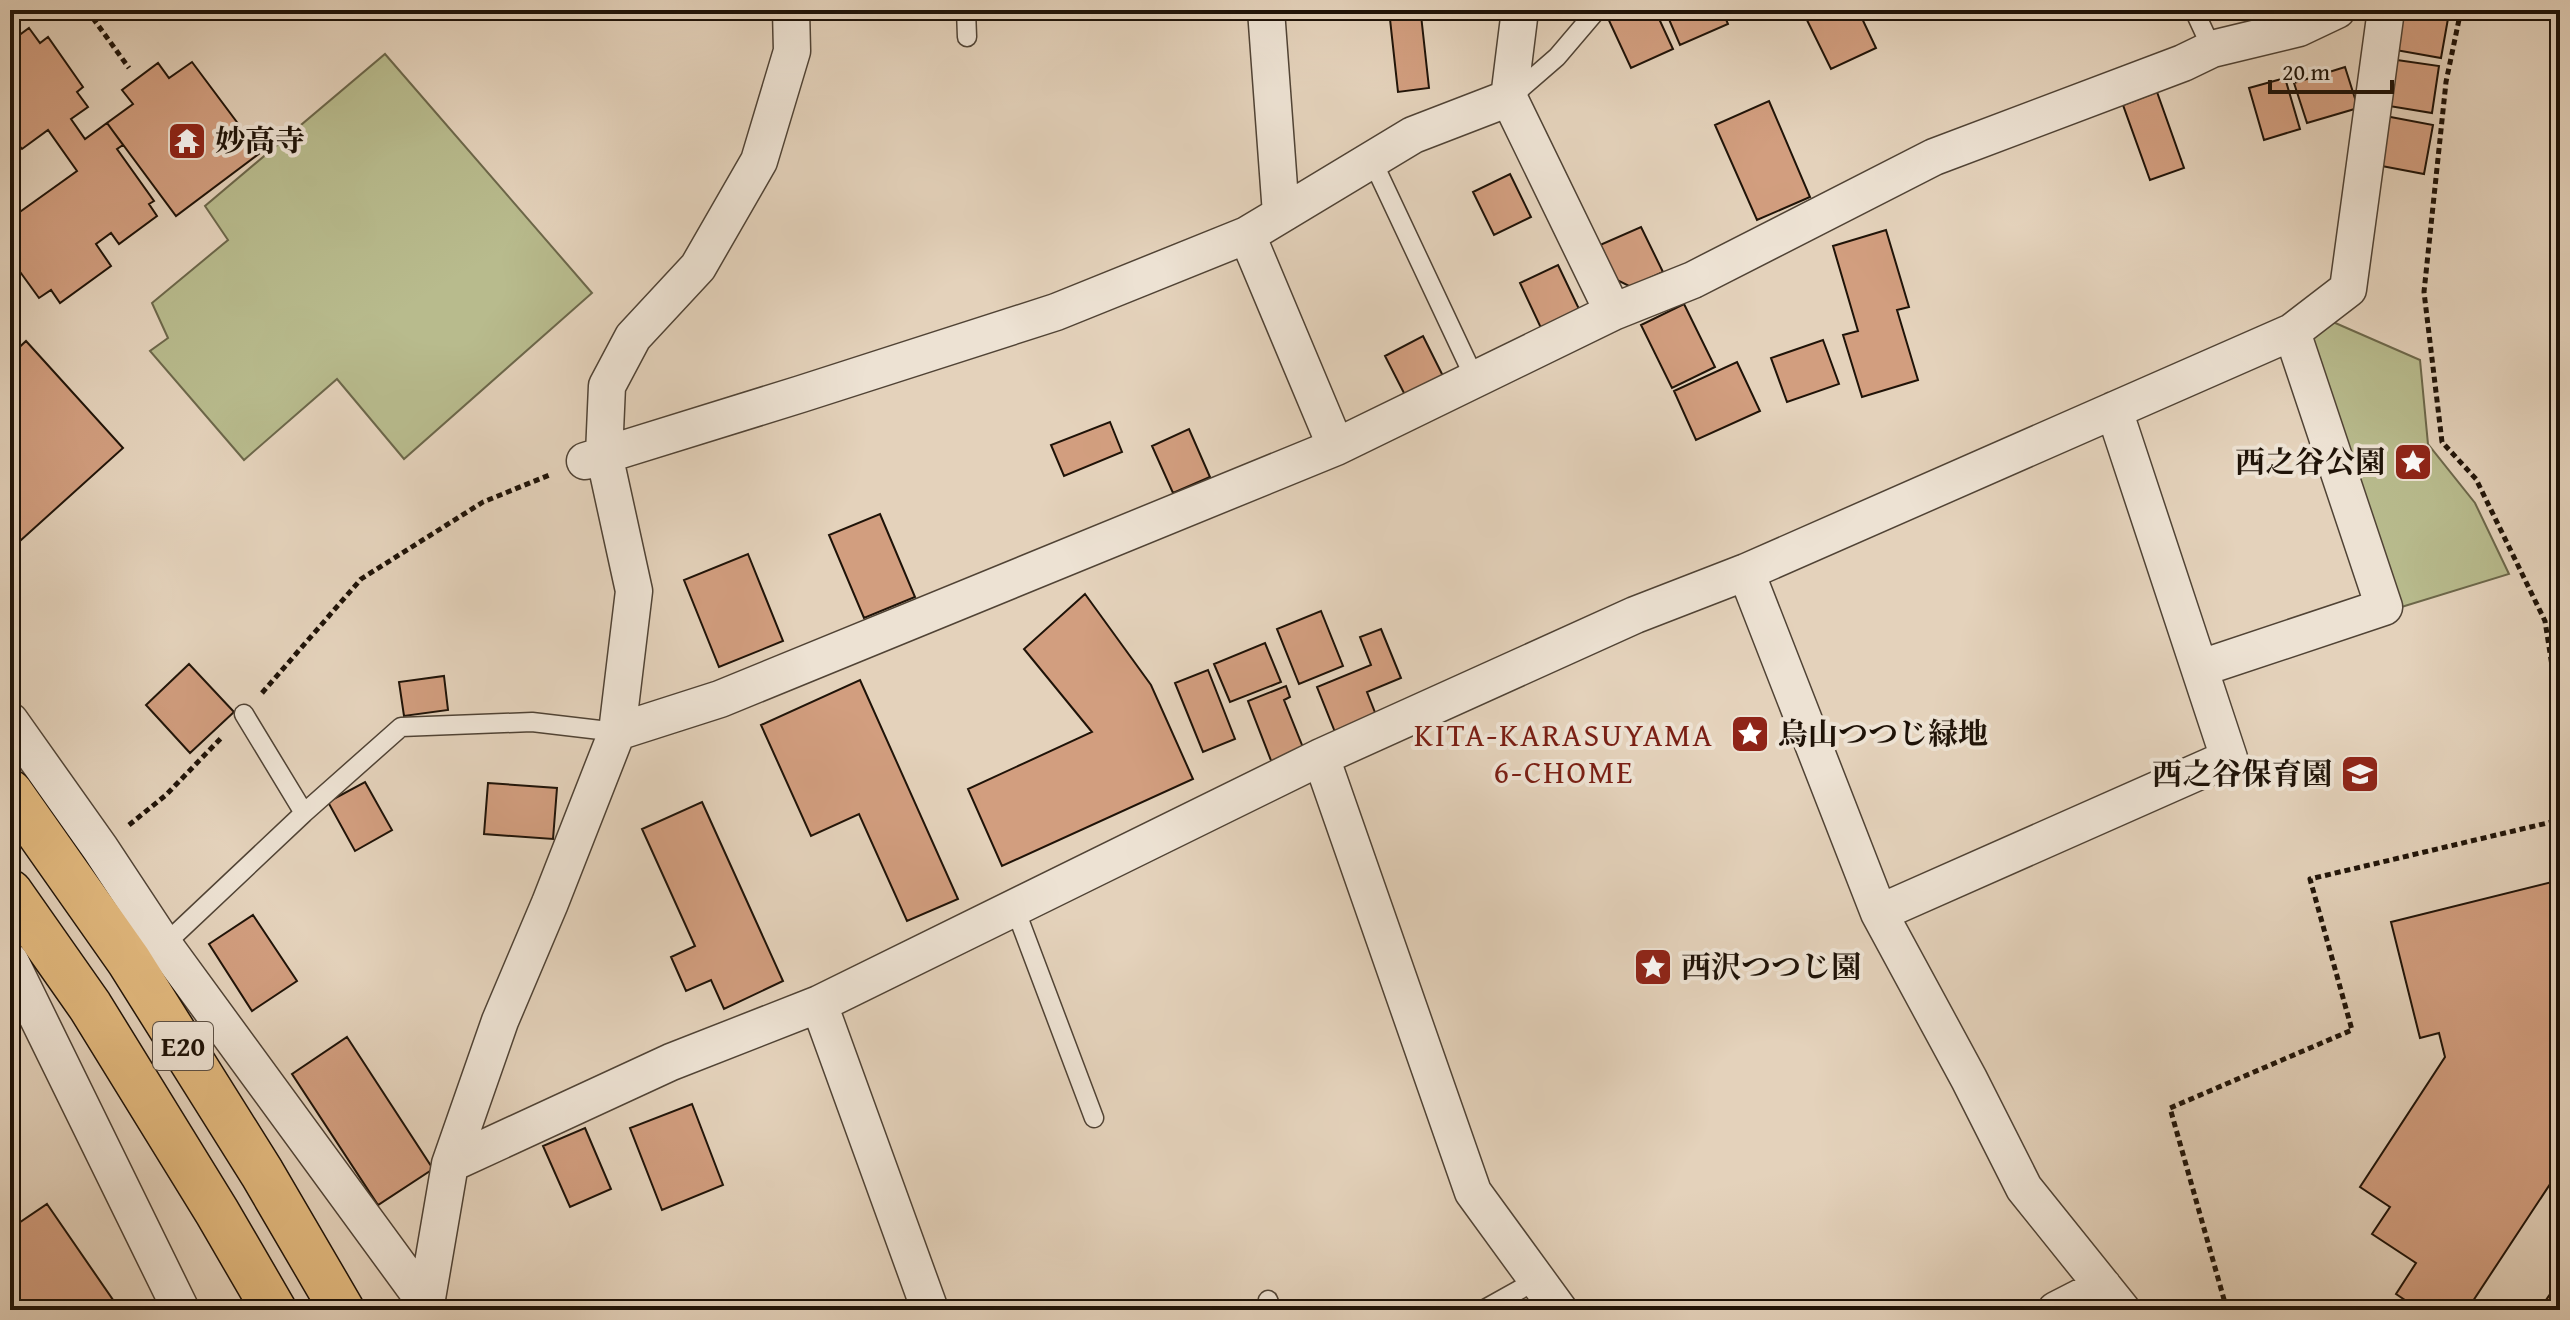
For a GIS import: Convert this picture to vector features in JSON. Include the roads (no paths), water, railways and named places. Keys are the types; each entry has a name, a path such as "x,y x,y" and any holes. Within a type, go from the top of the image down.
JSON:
{"highway":[{"name":"E20","path":"10,792 129,961 262,1173 342,1310"},
{"name":"E20","path":"10,892 90,1006 274,1310"}],"street":[{"path":"428,1308 450,1164 500,1021 617,732 634,591 594,458 607,386 633,337 698,267 759,161 792,51 791,10"},
{"path":"1266,10 1281,214"},
{"path":"1520,10 1509,98 1613,312"},
{"path":"617,732 720,699 1336,447 1613,312 1693,280 1934,157 2183,63 2212,49 2299,28 2337,10"},
{"path":"450,1164 671,1062 819,1004 1321,757 1635,615 1746,572 2292,332 2348,289 2386,10"},
{"path":"594,458 1056,312 1247,235 1413,135 1509,98"},
{"path":"1247,235 1336,447"},
{"path":"2201,668 2384,607 2292,332"},
{"path":"1879,913 2229,758 2114,410"},
{"path":"1746,572 1879,913 2024,1188 2113,1298 2056,1310"},
{"path":"10,721 164,945 428,1308"},
{"path":"1321,757 1473,1192 1559,1310"},
{"path":"10,961 181,1310"},
{"path":"819,1004 930,1310"}],"lane":[{"path":"966,10 967,37"},
{"path":"1509,98 1557,57 1597,10"},
{"path":"2194,10 2212,49"},
{"path":"1372,160 1475,379"},
{"path":"244,714 304,813"},
{"path":"164,945 401,727 532,722 617,732"},
{"path":"1014,906 1094,1118"},
{"path":"1483,1310 1537,1280"}],"place":[{"name":"妙高寺","path":"187,141"},
{"name":"西之谷公園","path":"2413,462"},
{"name":"烏山つつじ緑地","path":"1750,734"},
{"name":"西之谷保育園","path":"2360,774"},
{"name":"西沢つつじ園","path":"1653,967"}],"district":[{"name":"KITA-KARASUYAMA 6-CHOME","path":"1564,754"}]}
